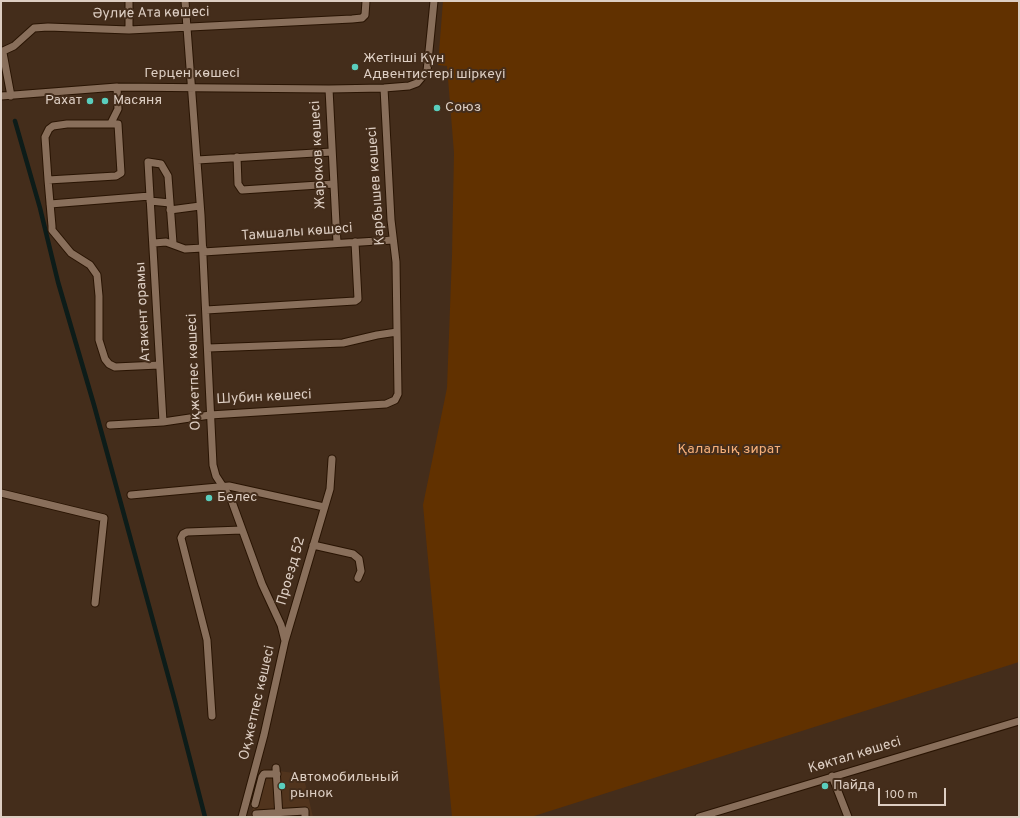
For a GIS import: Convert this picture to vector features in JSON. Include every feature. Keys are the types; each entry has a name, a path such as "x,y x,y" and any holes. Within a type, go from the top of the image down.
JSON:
{"street":[{"path":"129,1 129,30"},
{"name":"Оқжетпес көшесі","path":"185,1 190,87 203,250 210,415 214,471 231,499 262,584 281,625 285,641 264,735 242,817"},
{"name":"Әулие Ата көшесі","path":"11,96 2,53 14,46 34,28 48,27 129,30 362,18 365,15 366,1"},
{"path":"384,88 409,86 417,83 425,75 430,60 434,1"},
{"path":"48,180 116,176 120,173 114,123 118,109 117,87"},
{"name":"Герцен көшесі","path":"1,96 117,87 329,89 384,88"},
{"name":"Карбышев көшесі","path":"384,88 393,240 396,262 398,394 395,400"},
{"name":"Жароков көшесі","path":"329,89 337,243"},
{"path":"114,123 51,127 45,137 52,230 71,253 94,269 97,275 99,296 99,340 105,359 109,364 115,367 159,365"},
{"path":"197,160 332,152"},
{"path":"237,157 238,184 242,190 334,184"},
{"name":"Атакент орамы","path":"163,422 154,243 148,162 161,164 168,176 170,206"},
{"path":"50,204 150,198 170,206 200,206"},
{"path":"170,206 173,243"},
{"name":"Тамшалы көшесі","path":"154,243 173,243 185,249 203,250 393,240"},
{"path":"206,310 355,301 358,299 355,242"},
{"path":"208,348 342,343 397,332"},
{"name":"Шубин көшесі","path":"110,425 163,422 210,415 386,404 395,400"},
{"name":"Проезд 52","path":"285,641 330,488 332,459"},
{"path":"131,495 223,486 324,508"},
{"path":"1,493 104,518 95,602"},
{"path":"212,716 207,640 181,538 183,534 187,532 242,530"},
{"path":"313,545 353,554 359,559 361,571 358,578"},
{"name":"Көктал көшесі","path":"699,817 1019,721"},
{"path":"279,815 276,771 264,774 262,777 255,804 256,816 279,815 292,814 305,811 305,817"},
{"path":"832,776 848,817"},
{"path":"248,799 255,804"}],"shaded area":[{"name":"Автомобильный рынок","path":"262,769 303,774 313,817 251,817"}],"green space":[{"name":"Қалалық зират","path":"443,1 1019,1 1019,662 531,817 452,817 423,505 447,388 454,153 447,66 438,65"}],"waterway":[{"path":"15,121 40,208 58,282 94,405 175,701 205,817"}],"place":[{"name":"Жетінші Күн Адвентистері шіркеуі","path":"355,67"},
{"name":"Рахат","path":"90,101"},
{"name":"Масяня","path":"105,101"},
{"name":"Союз","path":"437,108"},
{"name":"Белес","path":"209,498"},
{"name":"Автомобильный рынок","path":"282,786"},
{"name":"Пайда","path":"825,786"}]}
